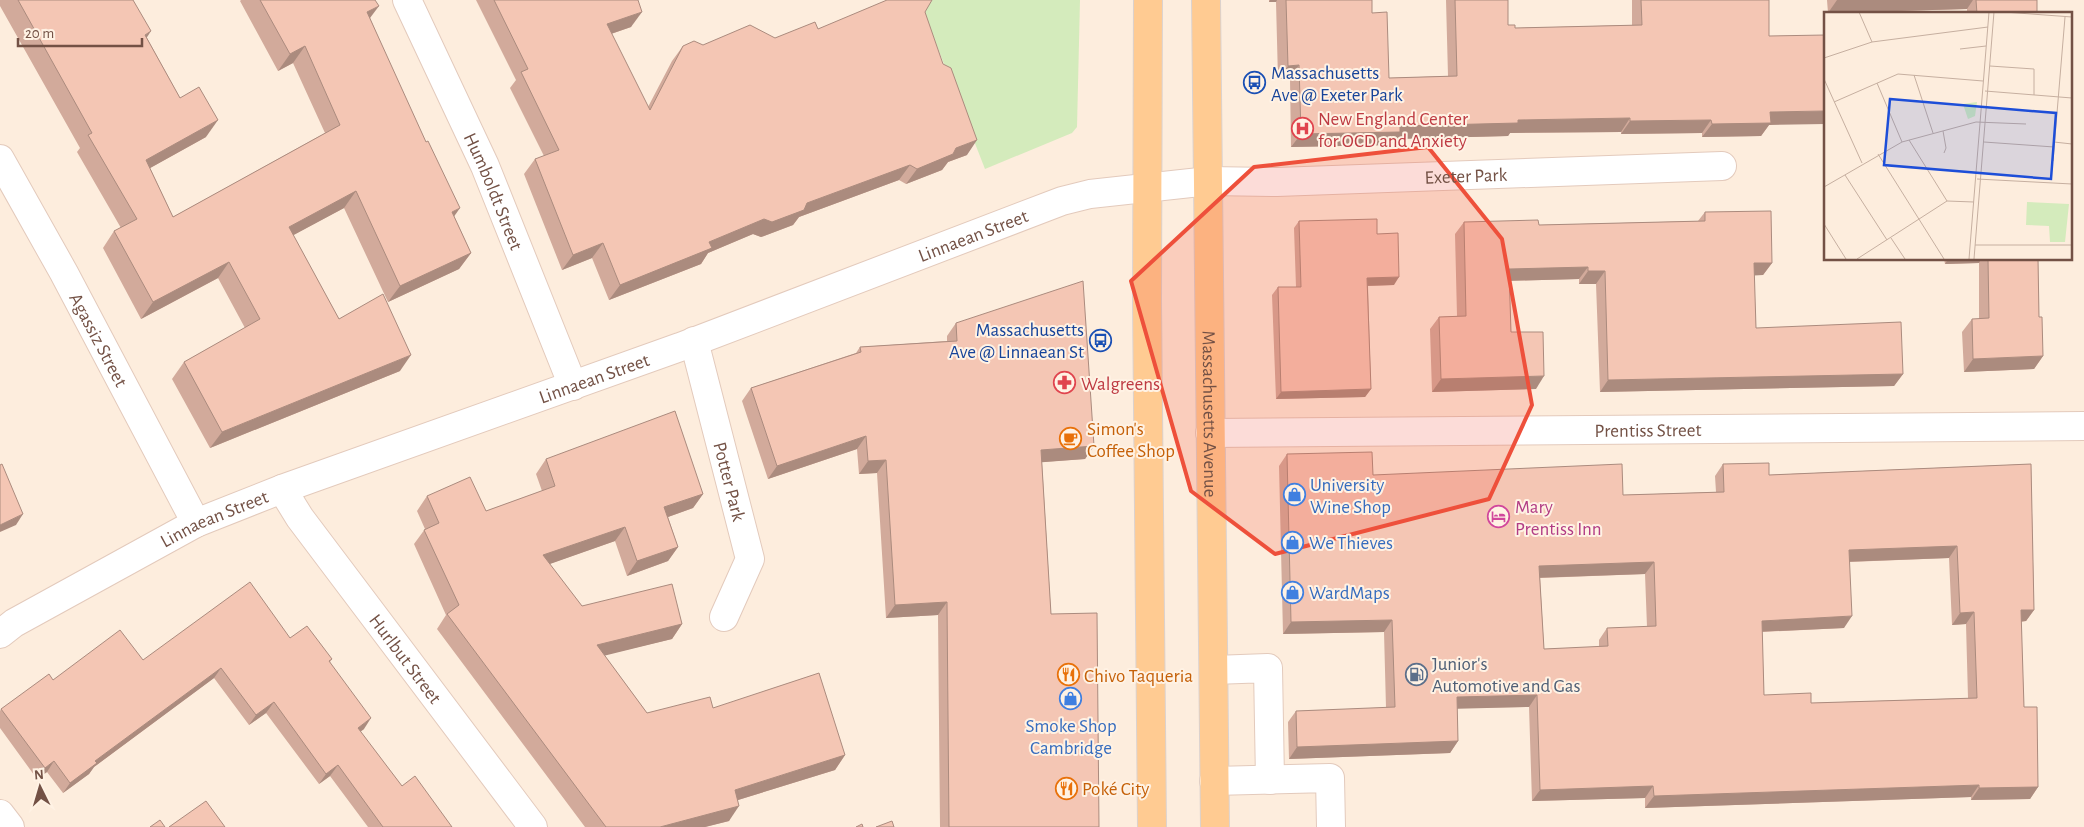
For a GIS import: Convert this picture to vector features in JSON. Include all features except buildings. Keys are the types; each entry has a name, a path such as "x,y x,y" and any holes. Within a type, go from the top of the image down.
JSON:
{"main road":[{"path":"1148,0 1148,443 1152,827"},
{"name":"Massachusetts Avenue","path":"1206,0 1215,827"}],"street":[{"name":"Humboldt Street","path":"408,0 485,166 574,386"},
{"name":"Agassiz Street","path":"0,159 64,273 196,523"},
{"name":"Exeter Park","path":"1209,181 1277,182 1722,166"},
{"name":"Linnaean Street","path":"0,634 14,623 196,523 282,489 574,386 1062,201 1090,194 1147,186 1209,181"},
{"name":"Potter Park","path":"694,341 750,559 724,618"},
{"name":"Prentiss Street","path":"1210,433 2084,426"},
{"name":"Hurlbut Street","path":"282,489 300,518 533,827"},
{"path":"1214,670 1268,668 1270,780"},
{"path":"1214,781 1330,778 1331,827"},
{"path":"0,814 10,827"}],"highlighted area":[{"path":"1428,147 1502,239 1532,405 1489,499 1275,554 1191,491 1131,281 1254,167"}],"green space":[{"path":"919,0 1080,0 1077,127 1072,133 985,169"}],"place":[{"name":"Massachusetts Ave @ Exeter Park","path":"1255,83"},
{"name":"New England Center for OCD and Anxiety","path":"1302,129"},
{"name":"Massachusetts Ave @ Linnaean St","path":"1100,340"},
{"name":"Walgreens","path":"1065,383"},
{"name":"Simon's Coffee Shop","path":"1071,439"},
{"name":"University Wine Shop","path":"1294,495"},
{"name":"Mary Prentiss Inn","path":"1499,517"},
{"name":"We Thieves","path":"1293,542"},
{"name":"WardMaps","path":"1293,592"},
{"name":"Junior's Automotive and Gas","path":"1416,674"},
{"name":"Chivo Taqueria","path":"1068,675"},
{"name":"Smoke Shop Cambridge","path":"1071,699"},
{"name":"Poké City","path":"1066,788"}]}
